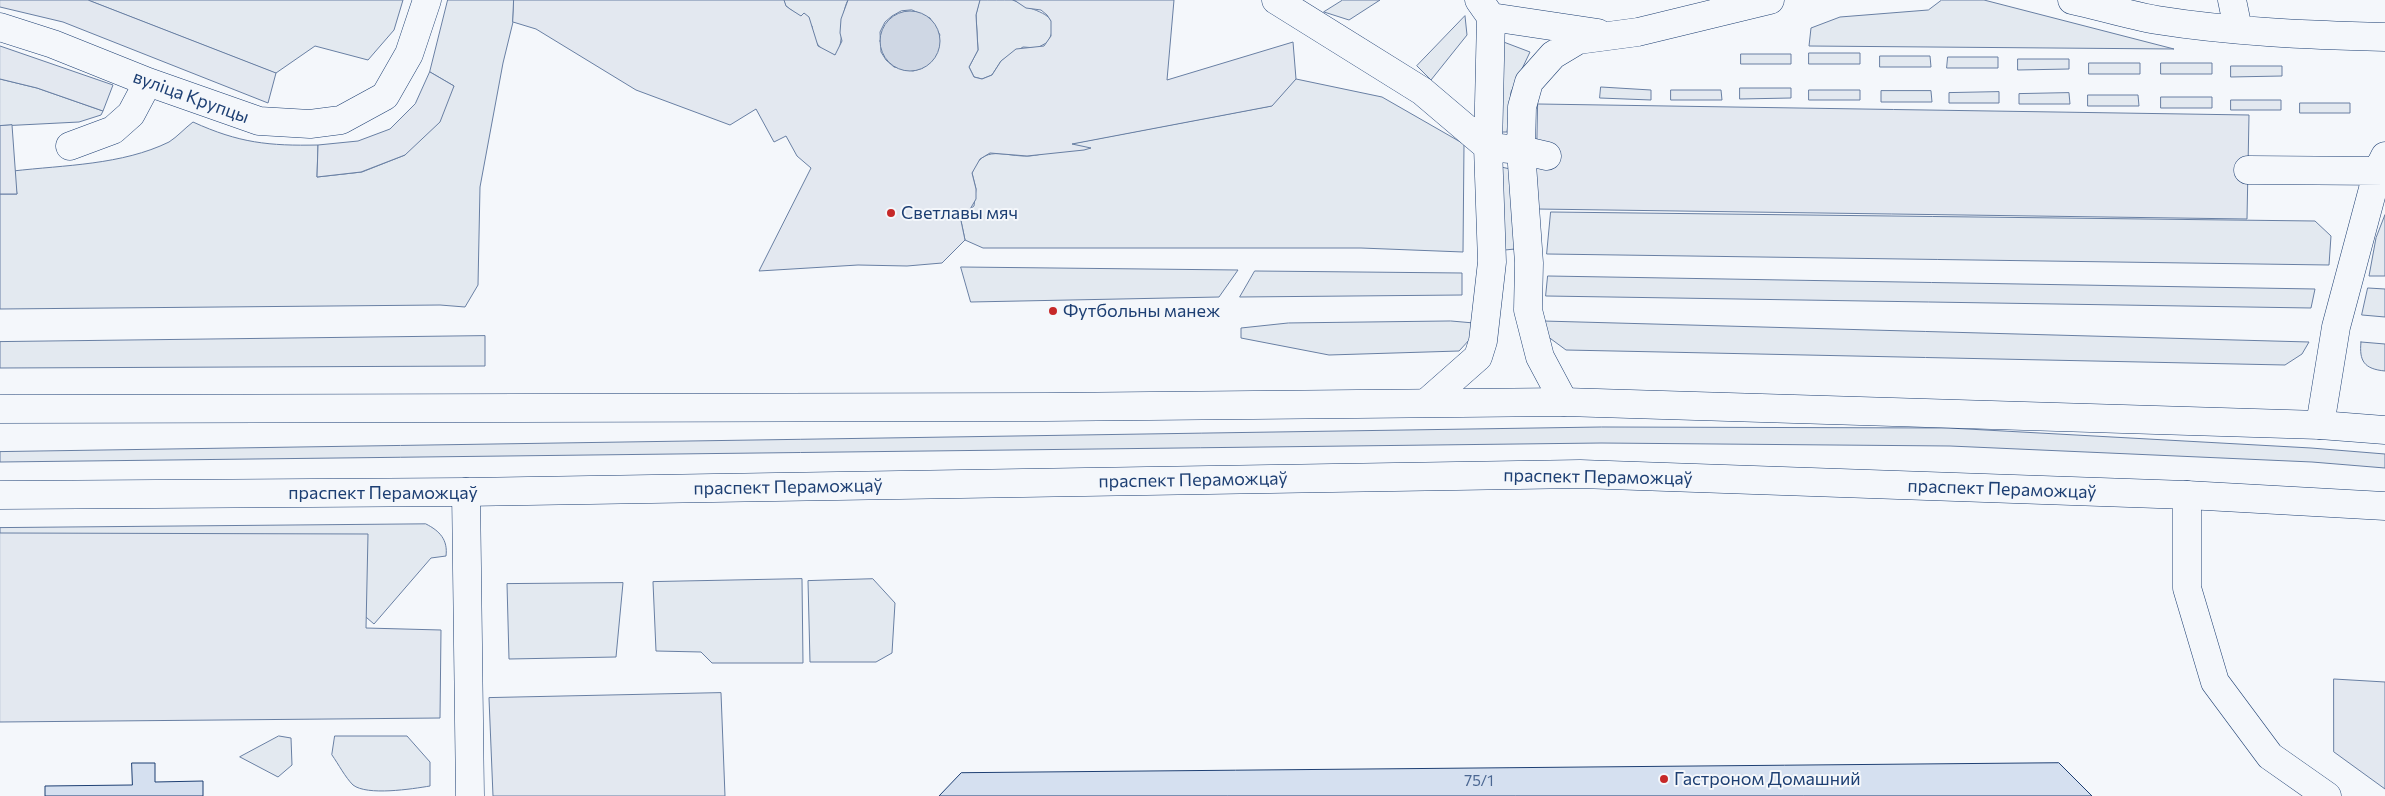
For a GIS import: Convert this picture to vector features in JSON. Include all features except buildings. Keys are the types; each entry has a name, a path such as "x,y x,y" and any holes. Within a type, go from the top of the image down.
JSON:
{"main road":[{"name":"вуліца Крупцы","path":"0,27 53,44 148,82 259,122 310,124 341,120 385,96 409,54 427,0"},
{"path":"1276,0 1422,91 1488,147 1520,150 1547,156"},
{"path":"1564,402 1540,357 1528,310 1529,263 1520,150 1522,107 1528,82 1553,55 1578,40 1609,34 1638,32 1770,0"},
{"path":"2072,0 2157,20 2327,36 2385,36"},
{"path":"2232,0 2238,29"},
{"path":"1427,402 1478,357 1483,341 1492,262 1485,9 1609,34"},
{"path":"70,146 112,130 131,114 148,82"},
{"path":"2248,170 2383,166 2336,327 2320,425"},
{"path":"0,409 1046,407 1564,402 2320,425 2385,430"},
{"name":"праспект Пераможцаў","path":"0,495 466,492 1580,474 2187,495 2385,506"},
{"path":"466,492 470,796"},
{"path":"2187,495 2187,588 2215,682 2270,756 2327,796"}],"shaded area":[{"path":"0,0 88,0 276,73 268,103 63,22 0,7"},
{"path":"88,0 403,0 394,30 368,60 315,46 276,73"},
{"path":"448,0 514,0 513,22 503,63 480,187 478,285 465,307 440,305 0,309 0,194 17,194 13,171 113,160 151,150 175,138 193,122 225,135 254,142 284,145 318,145 317,177 362,172 405,155 454,86 430,72"},
{"path":"514,0 784,0 786,6 790,9 801,16 804,13 809,17 818,46 835,55 842,41 840,33 841,19 848,0 980,0 976,15 978,50 969,67 974,77 982,79 992,75 1001,61 1016,49 1044,46 1051,36 1051,21 1047,15 1041,10 1026,8 1014,0 1174,0 1167,80 1293,42 1296,79 1272,106 1072,144 1091,148 1084,150 1027,156 990,153 980,159 972,173 976,189 976,199 969,211 960,216 965,240 942,263 907,266 858,265 759,271 811,168 797,156 786,136 774,142 756,109 730,125 636,90 536,29 513,22","holes":["912,10 930,18 940,35 923,68 913,71 894,67 886,60 881,52 880,32 885,22 901,11"]},
{"path":"784,0 848,0 845,7 840,45 835,55 825,51 818,45 813,36 812,26 786,6"},
{"path":"980,0 1012,0 1047,16 1052,23 1048,42 1037,48 1023,47 1001,61 992,75 982,79 974,77 969,67 978,50 976,15"},
{"path":"1343,0 1380,0 1349,20 1324,12"},
{"path":"1942,0 1984,0 2174,49 1809,46 1811,28 1840,17 1928,10"},
{"path":"904,11 916,11 932,19 938,29 940,41 938,53 932,63 916,71 904,71 888,63 880,47 880,35 888,19"},
{"path":"1465,16 1467,35 1431,80 1417,66"},
{"path":"1501,41 1530,52 1511,92 1507,132 1498,132"},
{"path":"0,46 113,85 103,111 37,88 0,79"},
{"path":"1809,53 1860,53 1860,64 1809,64"},
{"path":"1741,54 1791,54 1791,64 1741,64"},
{"path":"1880,56 1930,56 1931,67 1880,67"},
{"path":"1948,57 1998,57 1998,68 1947,68"},
{"path":"2018,59 2069,59 2069,69 2018,70"},
{"path":"2089,63 2140,63 2140,74 2089,74"},
{"path":"2161,63 2212,63 2212,74 2161,74"},
{"path":"2231,66 2282,66 2282,76 2231,77"},
{"path":"430,72 454,86 440,122 405,155 361,172 317,177 318,145 358,141 390,129 415,104"},
{"path":"0,79 37,88 103,111 101,115 79,122 0,126"},
{"path":"1296,79 1382,97 1464,144 1463,252 1361,248 983,248 965,240 960,216 974,206 976,189 972,173 982,158 988,155 1035,155 1050,152 1070,144 1271,106"},
{"path":"1601,87 1651,90 1651,100 1600,98"},
{"path":"1740,88 1791,88 1791,98 1740,99"},
{"path":"1671,90 1721,90 1722,100 1671,100"},
{"path":"1809,90 1860,90 1860,100 1809,100"},
{"path":"1881,91 1931,91 1932,102 1881,102"},
{"path":"1999,92 1999,103 1949,103 1949,93"},
{"path":"2069,93 2070,104 2019,104 2019,94"},
{"path":"2088,95 2138,95 2139,106 2088,106"},
{"path":"2161,97 2212,97 2212,108 2161,108"},
{"path":"2231,100 2281,100 2281,110 2231,110"},
{"path":"2300,103 2350,103 2350,113 2300,113"},
{"path":"1538,104 2249,115 2247,219 1536,209"},
{"path":"12,125 17,194 0,194 0,126"},
{"path":"1501,167 1515,170 1515,249 1505,250"},
{"path":"1551,212 2315,221 2331,236 2329,265 1547,254"},
{"path":"2385,215 2385,276 2369,276 2376,238"},
{"path":"961,267 1238,270 1219,297 971,302"},
{"path":"1255,271 1462,273 1462,295 1240,297"},
{"path":"1548,276 2315,289 2311,308 1546,296"},
{"path":"2368,288 2385,289 2385,317 2362,315"},
{"path":"1451,321 1474,323 1471,338 1459,351 1329,355 1241,338 1241,328 1288,323"},
{"path":"1543,321 2309,342 2302,354 2285,365 1566,350 1547,336"},
{"path":"485,336 485,366 0,368 0,342"},
{"path":"2361,342 2385,344 2385,371 2372,368 2364,363 2361,354"},
{"path":"1602,427 1949,428 2311,448 2385,454 2385,468 2312,462 1950,446 1601,443 0,462 0,452"},
{"path":"426,524 442,537 446,545 446,556 431,558 374,624 352,605 0,538 0,528"},
{"path":"0,533 368,534 366,628 441,630 440,718 0,722"},
{"path":"802,579 803,663 712,663 701,652 656,651 653,582"},
{"path":"873,579 895,603 892,653 876,662 810,662 808,581"},
{"path":"623,583 616,657 509,659 507,584"},
{"path":"2334,679 2385,682 2385,789 2334,752"},
{"path":"721,693 725,796 493,796 489,698"},
{"path":"279,736 291,738 292,765 278,777 240,757"},
{"path":"335,736 407,736 430,762 430,786 379,791 353,785 332,755"}],"place":[{"name":"Светлавы мяч","path":"891,213"},
{"name":"Футбольны манеж","path":"1053,311"},
{"name":"Гастроном Домашний","path":"1664,779"}]}
